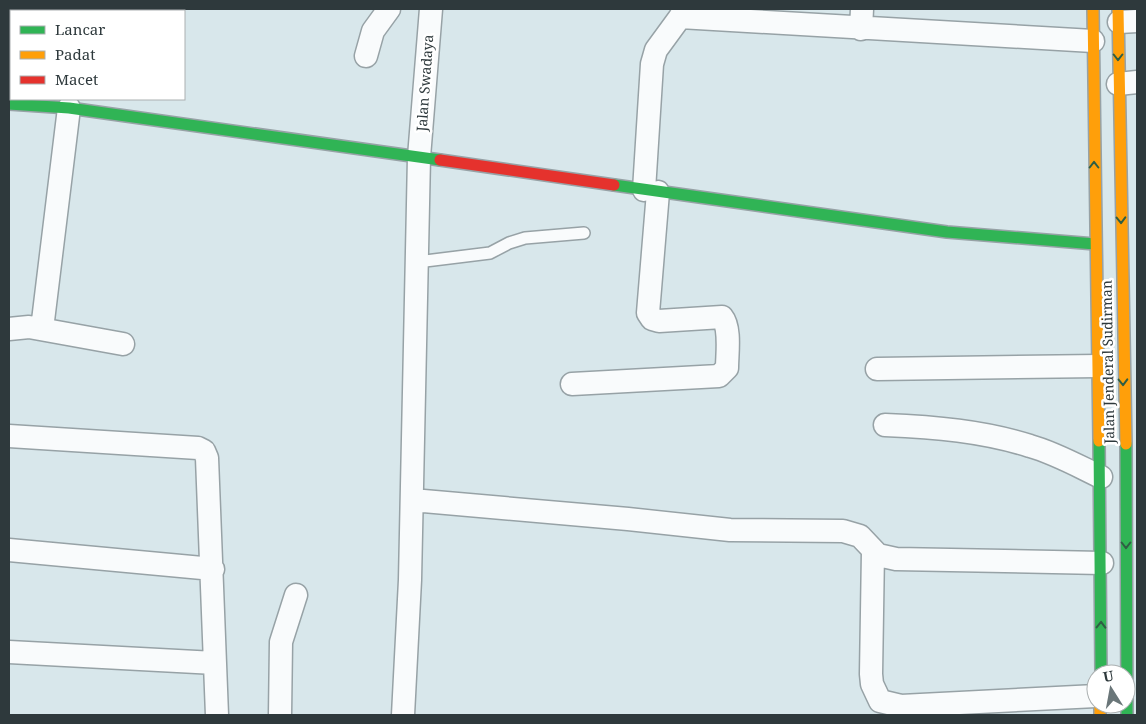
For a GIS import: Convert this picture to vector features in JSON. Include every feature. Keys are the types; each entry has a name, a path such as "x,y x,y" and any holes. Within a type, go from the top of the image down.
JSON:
{"main road":[{"name":"Jalan Jenderal Sudirman","path":"1093,9 1095,244 1101,477 1101,664"},
{"name":"Jalan Jenderal Sudirman","path":"1125,17 1128,83 1132,468 1127,715"},
{"path":"9,104 69,108 947,232 1095,244"}],"street":[{"path":"366,56 374,31 389,9"},
{"name":"Jalan Swadaya","path":"403,715 410,570 420,157 431,9"},
{"path":"572,384 719,376 727,368 726,321 722,317 660,321 652,319 648,313 652,64 656,50 683,13 862,19 1093,41"},
{"path":"42,329 69,108"},
{"path":"9,329 29,327 123,344"},
{"path":"877,369 1099,366"},
{"path":"885,425 933,427 983,434 1032,446 1101,477"},
{"path":"9,436 198,448 204,451 207,458 213,569 216,715"},
{"path":"412,500 730,530 843,531 860,536 869,543 873,551 878,555 896,559 1102,563"},
{"path":"9,550 213,569"},
{"path":"873,551 871,674 872,684 880,701 902,706 1086,697"},
{"path":"280,715 281,642 296,594"},
{"path":"9,652 215,663"}],"lane":[{"path":"417,262 490,253 509,243 525,238 584,233"}],"traffic: fast":[{"path":"9,104 69,108 440,160"},
{"path":"614,185 947,232 1095,244"},
{"path":"1099,441 1101,664"},
{"path":"1126,444 1127,715"}],"traffic: slow":[{"path":"1093,9 1099,441"},
{"path":"1118,9 1126,444"}],"traffic: jam":[{"path":"440,160 614,185"}]}
